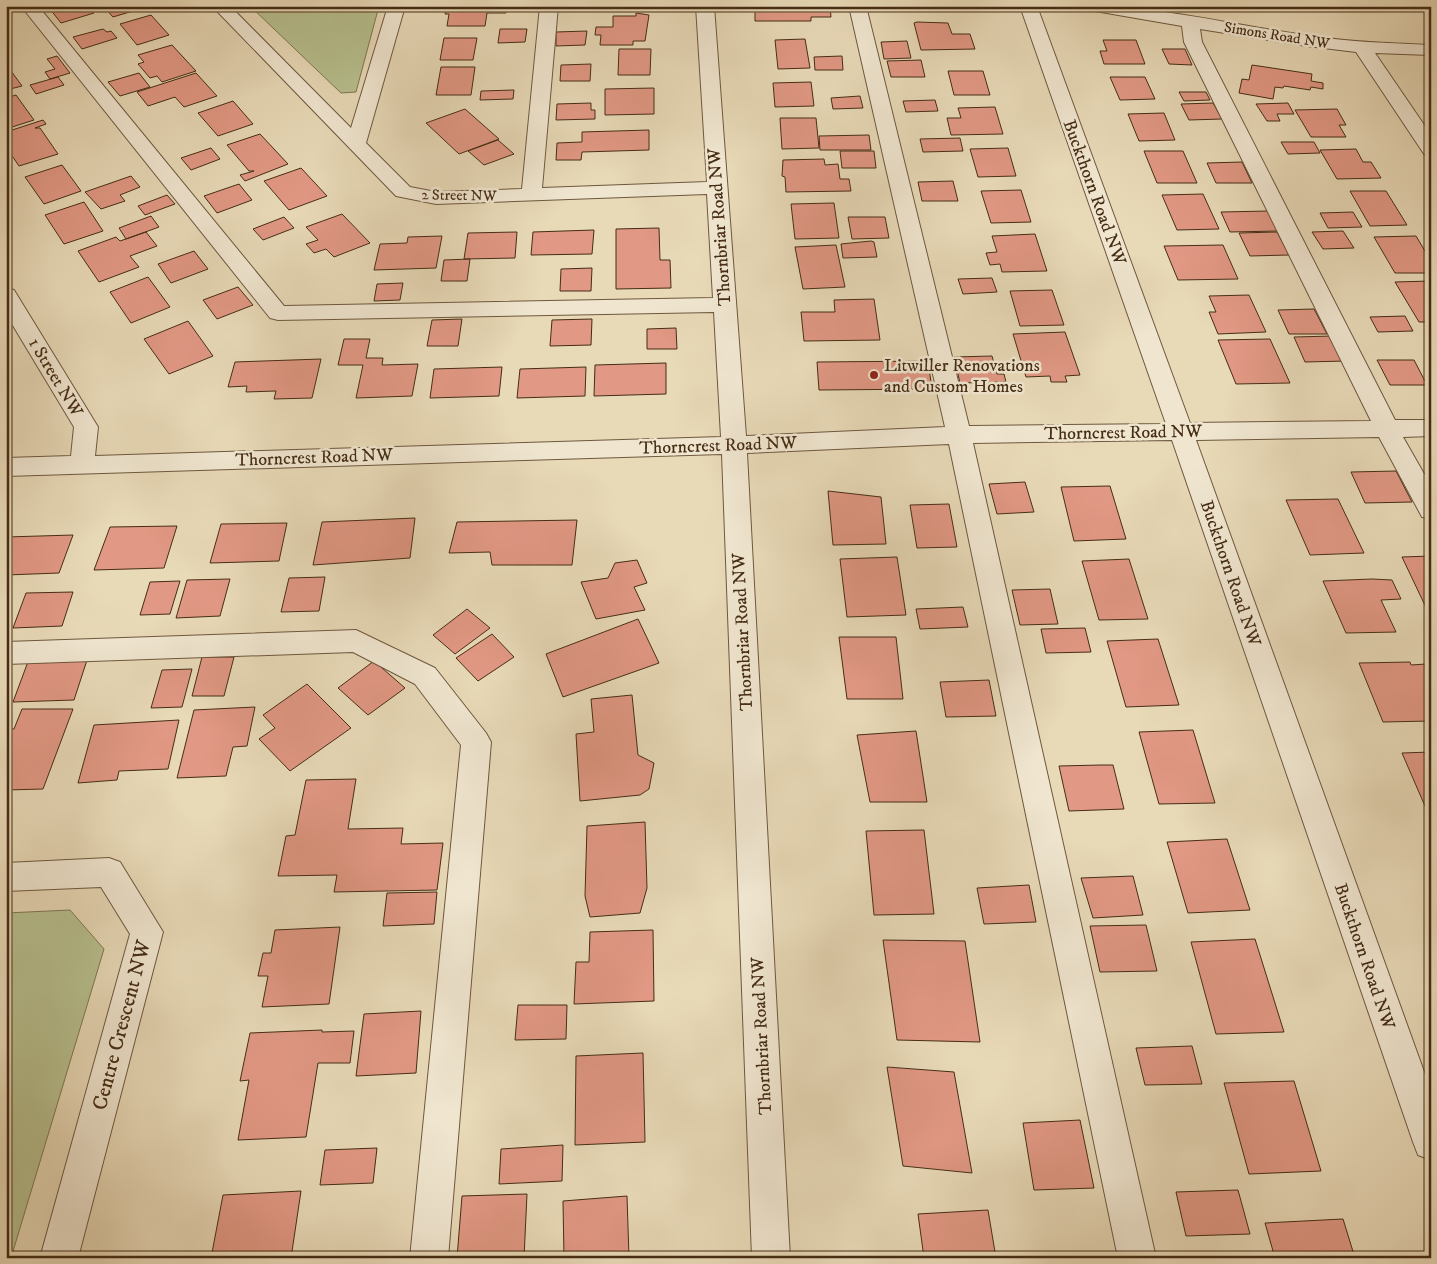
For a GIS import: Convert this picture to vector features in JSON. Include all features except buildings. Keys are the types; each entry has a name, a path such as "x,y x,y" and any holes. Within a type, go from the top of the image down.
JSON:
{"street":[{"path":"29,6 278,313 726,305"},
{"name":"2 Street NW","path":"220,6 403,192 436,198 715,188"},
{"path":"356,143 397,6"},
{"path":"531,196 549,6"},
{"name":"Thornbriar Road NW","path":"706,6 715,188 726,305 734,446 771,1258"},
{"path":"857,6 960,435 1138,1258"},
{"name":"Buckthorn Road NW","path":"1028,6 1181,431 1431,1142"},
{"name":"Simons Road NW","path":"1095,6 1307,41 1362,47 1431,50"},
{"path":"1190,21 1193,42 1387,429 1431,510"},
{"path":"1362,47 1431,150"},
{"name":"1 Street NW","path":"6,295 86,428 82,464"},
{"name":"Thorncrest Road NW","path":"6,467 734,446 960,435 1431,428"},
{"path":"6,653 356,641 425,676 476,742 428,1258"},
{"name":"Centre Crescent NW","path":"6,877 109,872 147,932 59,1258"}],"green space":[{"path":"250,6 379,6 356,92 341,93"},
{"path":"70,910 104,949 11,1258 6,1258 6,913"}],"place":[{"name":"Litwiller Renovations and Custom Homes","path":"874,375"}]}
